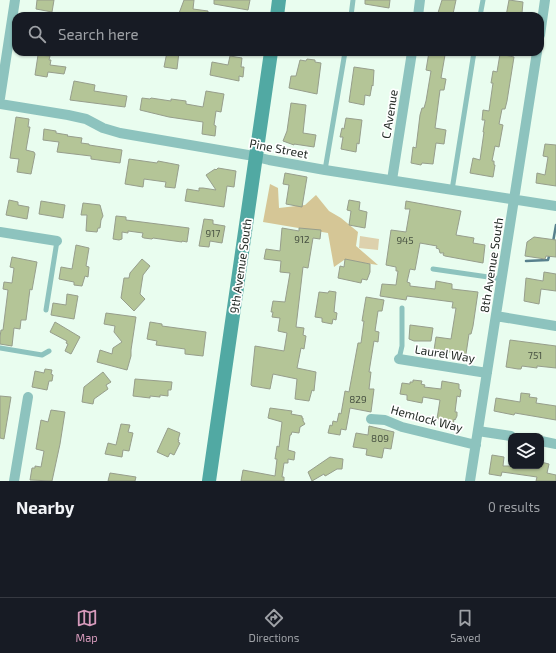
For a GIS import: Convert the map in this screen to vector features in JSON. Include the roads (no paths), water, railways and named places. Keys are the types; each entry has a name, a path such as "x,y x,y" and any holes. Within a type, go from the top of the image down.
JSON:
{"main road":[{"path":"278,12 279,0"},
{"name":"9th Avenue South","path":"209,481 271,56"}],"street":[{"path":"12,12 15,0"},
{"path":"418,12 420,0"},
{"path":"544,12 546,0"},
{"path":"0,98 3,57 12,14"},
{"name":"C Avenue","path":"392,180 411,56"},
{"name":"8th Avenue South","path":"470,481 536,56"},
{"name":"Pine Street","path":"0,104 68,114 120,133 325,170 556,206"},
{"path":"0,232 57,241"},
{"path":"496,316 556,326"},
{"name":"Laurel Way","path":"399,360 487,373"},
{"path":"14,481 28,397"},
{"name":"Hemlock Way","path":"371,419 385,420 402,427 476,445"},
{"path":"478,431 508,436"},
{"path":"544,442 556,444"}],"lane":[{"path":"352,12 354,0"},
{"path":"480,12 482,0"},
{"path":"325,170 344,56"},
{"path":"452,190 473,56"},
{"path":"46,310 57,241"},
{"path":"433,269 502,279"},
{"path":"399,360 402,346 402,308"},
{"path":"0,348 42,354 49,351"}],"waterway":[{"path":"553,242 556,225"},
{"path":"526,261 548,260 550,253"}]}
